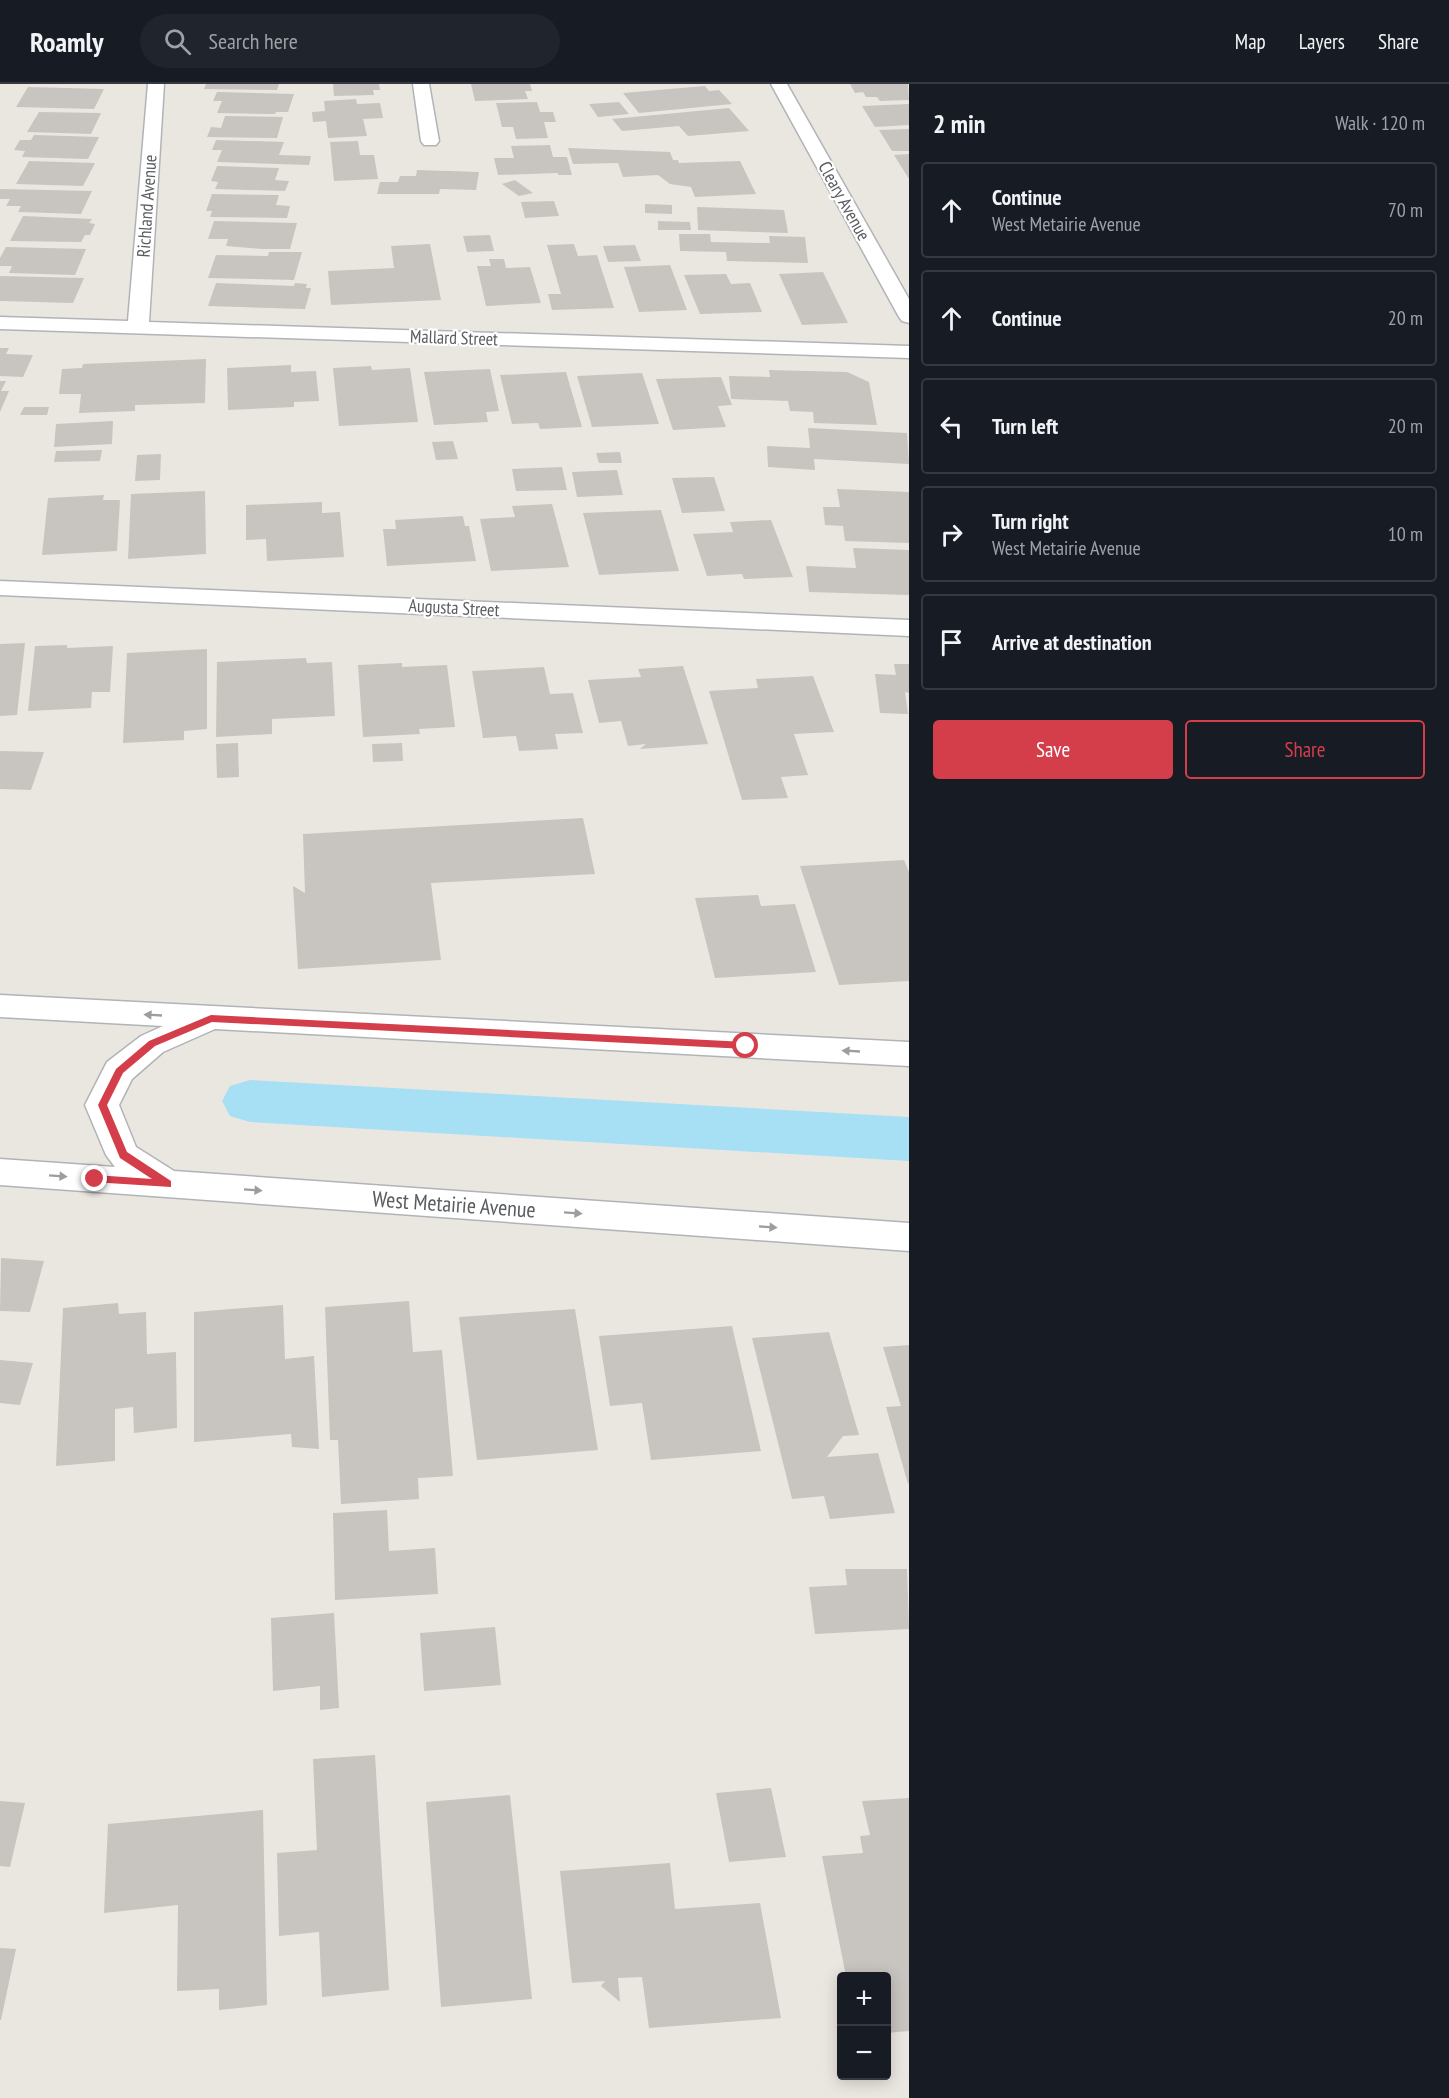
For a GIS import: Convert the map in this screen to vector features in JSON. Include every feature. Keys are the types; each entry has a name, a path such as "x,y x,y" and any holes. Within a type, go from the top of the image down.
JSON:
{"street":[{"name":"Richland Avenue","path":"138,329 156,84"},
{"path":"421,84 430,141"},
{"name":"Cleary Avenue","path":"779,84 909,317"},
{"name":"Mallard Street","path":"0,323 909,352"},
{"name":"Augusta Street","path":"0,588 909,628"},
{"path":"0,1006 909,1054"},
{"path":"167,1184 123,1155 102,1105 119,1071 152,1044 211,1018"},
{"name":"West Metairie Avenue","path":"0,1172 909,1237"}],"building":[{"path":"206,84 279,84 277,90 204,89"},
{"path":"333,84 379,84 380,90 373,90 374,95 334,96"},
{"path":"471,84 530,84 532,91 525,91 528,99 475,101"},
{"path":"850,84 908,84 909,100 880,101 877,97 866,97 863,92 855,93"},
{"path":"705,86 709,91 719,90 732,104 639,113 623,93"},
{"path":"28,87 104,89 94,109 16,107"},
{"path":"217,92 294,94 288,112 276,112 275,114 217,113 222,101 213,101"},
{"path":"356,99 357,104 380,103 383,118 363,119 367,136 328,138 326,121 313,122 312,112 325,111 324,101"},
{"path":"537,102 540,112 553,112 556,122 544,122 548,138 516,139 513,127 502,127 496,103"},
{"path":"619,102 629,114 598,117 589,104"},
{"path":"909,104 909,125 875,127 862,106"},
{"path":"729,108 749,131 688,136 679,126 622,131 612,119"},
{"path":"39,112 101,113 91,134 27,132"},
{"path":"225,116 283,117 277,138 207,137 211,127 221,128"},
{"path":"909,129 909,151 892,151 879,130"},
{"path":"34,135 99,137 88,159 22,157 25,151 14,150 20,140 31,140"},
{"path":"216,140 284,142 279,155 311,156 309,165 217,162 222,150 212,150"},
{"path":"358,141 360,155 374,155 378,179 334,181 330,142"},
{"path":"550,145 553,157 567,157 572,175 558,175 558,173 498,175 494,158 514,158 511,146"},
{"path":"568,148 670,152 673,160 678,160 679,163 740,161 756,194 695,197 691,187 670,184 658,175 623,177 618,163 573,164"},
{"path":"909,154 909,179 894,155"},
{"path":"29,161 95,163 83,186 16,184"},
{"path":"217,166 279,168 275,180 289,181 285,191 215,189 218,182 211,181"},
{"path":"417,170 479,172 476,190 440,189 439,194 377,194 380,182 398,182 400,176 416,176"},
{"path":"515,180 533,193 519,196 502,184"},
{"path":"0,189 92,191 81,214 18,212 21,206 6,206 10,199 0,199"},
{"path":"212,194 279,195 276,205 290,206 287,218 210,217 212,211 206,211"},
{"path":"554,201 559,216 525,218 521,202"},
{"path":"645,204 672,205 672,214 645,213"},
{"path":"697,207 784,210 788,233 698,230"},
{"path":"23,216 92,219 89,223 95,224 90,235 85,235 81,242 10,241"},
{"path":"214,221 297,223 290,249 262,249 226,246 228,239 208,239"},
{"path":"658,221 690,222 691,230 658,230"},
{"path":"679,234 710,234 711,242 770,243 769,236 805,237 808,263 727,261 726,252 680,251"},
{"path":"490,235 494,251 467,252 463,236"},
{"path":"430,244 441,300 331,305 328,271 394,268 391,246"},
{"path":"574,244 578,256 597,255 614,308 552,310 548,294 561,294 547,245"},
{"path":"635,245 641,261 608,262 603,246"},
{"path":"6,247 86,249 75,275 9,273 12,266 0,266 0,258"},
{"path":"269,252 302,252 294,280 208,278 216,255 268,256"},
{"path":"489,259 504,259 506,268 530,267 541,303 486,306 477,266 491,266"},
{"path":"670,265 687,310 639,312 624,267"},
{"path":"823,272 848,323 802,325 779,274"},
{"path":"726,274 731,284 750,283 762,312 700,314 684,275"},
{"path":"0,276 84,278 73,303 0,301"},
{"path":"216,283 294,286 295,283 307,284 306,288 311,288 305,309 208,306"},
{"path":"0,348 9,348 6,354 33,355 23,377 0,376"},
{"path":"206,359 205,403 135,405 135,411 79,413 81,394 59,394 62,369 82,368 83,364"},
{"path":"291,365 291,372 316,371 319,401 294,402 294,407 228,410 227,368"},
{"path":"371,366 372,370 410,368 418,422 339,426 333,368"},
{"path":"490,369 499,411 486,412 488,422 434,425 424,372"},
{"path":"769,370 847,372 869,382 877,425 814,423 813,412 790,411 788,401 731,399 729,376 770,377"},
{"path":"566,372 582,427 540,429 538,423 512,424 500,375"},
{"path":"642,373 659,424 592,427 577,376"},
{"path":"721,377 732,405 718,406 726,427 673,430 656,379"},
{"path":"0,381 6,381 1,391 9,391 0,412"},
{"path":"24,407 49,407 47,415 20,415"},
{"path":"113,421 112,444 54,447 56,424"},
{"path":"808,428 907,433 909,464 814,459 815,470 768,467 767,446 810,448"},
{"path":"453,441 458,459 436,460 432,442"},
{"path":"102,450 100,461 54,462 56,451"},
{"path":"620,452 622,463 599,463 596,453"},
{"path":"161,454 160,480 135,481 137,455"},
{"path":"562,467 567,490 516,491 512,469"},
{"path":"617,470 623,495 577,497 572,472"},
{"path":"714,477 725,511 682,513 672,478"},
{"path":"837,489 909,492 909,543 845,541 843,526 825,525 823,507 840,507"},
{"path":"205,491 206,554 128,559 131,494"},
{"path":"104,495 103,500 120,500 117,551 42,555 48,498"},
{"path":"322,502 322,513 340,512 344,557 267,561 266,539 246,540 246,505"},
{"path":"552,504 569,567 491,571 480,519 515,517 512,506"},
{"path":"661,510 679,571 599,575 583,513"},
{"path":"463,516 465,526 469,526 476,561 387,566 383,529 396,529 395,520"},
{"path":"771,520 793,577 744,579 742,574 707,576 693,534 733,532 730,522"},
{"path":"853,548 909,550 909,595 809,592 806,566 856,568"},
{"path":"25,643 17,715 0,716 0,644"},
{"path":"67,645 67,648 113,646 110,692 92,692 91,708 28,711 35,646"},
{"path":"207,649 207,729 184,731 184,740 123,743 127,653"},
{"path":"306,658 307,663 332,662 335,716 272,719 272,734 216,737 217,662"},
{"path":"402,663 402,667 447,665 455,727 419,729 420,734 363,737 358,665"},
{"path":"894,664 909,664 909,693 905,692 908,714 880,713 875,674 896,675"},
{"path":"683,666 708,744 640,749 646,744 628,746 621,721 599,723 588,680 641,677 638,669"},
{"path":"544,667 550,694 573,693 583,733 555,734 558,749 519,751 516,736 483,738 472,671"},
{"path":"813,676 834,732 794,734 808,775 781,777 788,798 742,800 709,691 758,688 756,679"},
{"path":"238,743 239,777 217,778 216,744"},
{"path":"402,743 403,761 373,762 372,744"},
{"path":"0,751 44,752 31,790 0,789"},
{"path":"583,818 595,874 431,883 441,960 298,969 293,886 305,893 303,834"},
{"path":"904,860 909,872 909,981 839,985 800,866"},
{"path":"758,895 761,906 795,904 816,972 715,978 695,898"},
{"path":"1,1258 44,1261 30,1312 0,1311"},
{"path":"409,1301 413,1352 442,1350 453,1476 418,1478 419,1499 341,1504 338,1440 330,1440 325,1307"},
{"path":"118,1303 119,1314 146,1312 147,1354 176,1352 177,1428 134,1433 133,1407 115,1409 115,1461 56,1466 63,1308"},
{"path":"283,1305 285,1359 314,1356 319,1449 292,1447 291,1434 194,1442 194,1312"},
{"path":"575,1309 598,1450 477,1460 459,1317"},
{"path":"732,1326 761,1451 651,1460 642,1403 610,1406 599,1336"},
{"path":"829,1332 859,1435 843,1436 827,1457 878,1453 895,1513 830,1519 824,1496 792,1499 752,1338"},
{"path":"909,1345 908,1484 886,1407 901,1406 883,1347"},
{"path":"0,1360 33,1363 20,1405 0,1403"},
{"path":"387,1510 389,1551 435,1548 438,1594 335,1600 333,1513"},
{"path":"845,1569 907,1569 909,1629 815,1634 809,1587 847,1585"},
{"path":"334,1613 339,1708 320,1710 320,1686 273,1691 271,1618"},
{"path":"495,1627 501,1685 424,1691 420,1633"},
{"path":"375,1755 389,1990 322,1997 319,1932 279,1936 277,1853 317,1850 313,1759"},
{"path":"771,1788 786,1857 729,1862 716,1793"},
{"path":"510,1795 532,1999 441,2007 426,1802"},
{"path":"909,1798 909,2031 891,2033 891,1972 845,1972 822,1856 863,1853 860,1836 870,1835 862,1801"},
{"path":"0,1801 25,1803 10,1867 0,1866"},
{"path":"263,1810 267,2005 219,2010 219,1989 177,1991 178,1905 104,1913 108,1824"},
{"path":"670,1863 675,1909 760,1903 781,2018 649,2028 642,1977 618,1978 620,2002 601,1986 605,1981 572,1983 560,1871"},
{"path":"0,1948 16,1949 1,2020 0,2020"}],"waterway":[{"path":"250,1101 909,1139"}],"route":[{"path":"95,1179 167,1184 123,1155 102,1105 119,1071 152,1044 211,1018 746,1046"}]}
